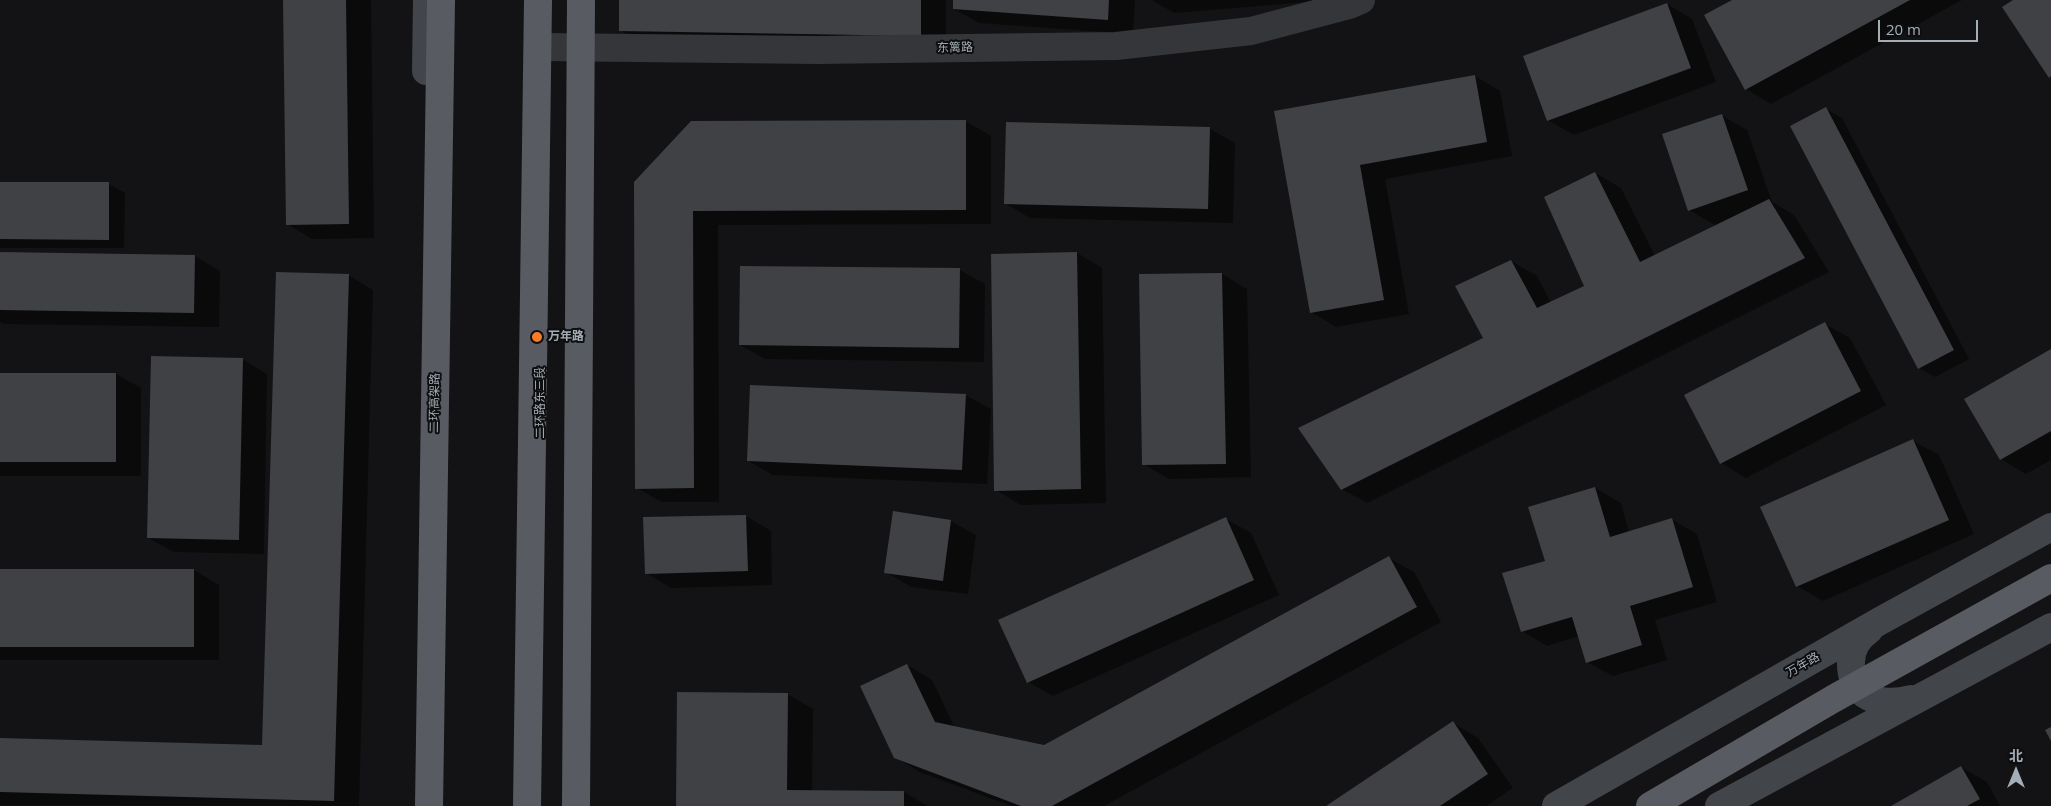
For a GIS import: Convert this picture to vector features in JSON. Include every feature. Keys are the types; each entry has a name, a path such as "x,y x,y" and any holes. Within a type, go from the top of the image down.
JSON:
{"highway":[{"name":"二环高架路","path":"429,806 441,0"},
{"path":"527,806 538,0"},
{"path":"576,806 581,0"},
{"path":"1650,806 1833,699 2051,578"}],"main road":[{"path":"419,806 427,0"},
{"name":"二环路东三段","path":"538,806 544,47 546,0"},
{"name":"万年路","path":"1556,806 1880,621 2051,527"},
{"path":"1880,621 1864,633 1855,644 1851,657 1850,672 1853,683 1867,696 1886,703 1902,702 1923,696"},
{"path":"1727,804 2051,627"}],"street":[{"name":"东篱路","path":"544,47 818,50 1116,46 1251,31 1349,5 1361,0"}],"building":[{"path":"283,0 346,0 349,224 286,225"},
{"path":"619,0 921,0 921,36 619,31"},
{"path":"953,0 1109,0 1108,20 953,9"},
{"path":"1732,0 1910,0 1745,90 1704,15"},
{"path":"2013,0 2051,0 2051,76 2049,78 2002,7"},
{"path":"1667,3 1691,68 1547,121 1523,56"},
{"path":"1475,75 1487,142 1360,165 1384,300 1310,313 1274,111"},
{"path":"1826,107 1954,350 1918,369 1790,126"},
{"path":"1722,114 1748,190 1688,211 1662,134"},
{"path":"966,120 966,210 693,211 694,488 635,489 634,182 691,121"},
{"path":"1006,122 1210,127 1208,209 1004,204"},
{"path":"1595,172 1640,262 1769,199 1805,258 1341,490 1298,428 1483,338 1455,286 1511,260 1537,308 1584,286 1544,197"},
{"path":"0,182 109,182 109,240 0,239"},
{"path":"0,252 195,255 194,313 0,310"},
{"path":"1077,252 1081,489 994,491 991,254"},
{"path":"740,266 960,268 959,348 739,345"},
{"path":"276,272 349,274 334,801 0,792 0,738 262,745"},
{"path":"1222,273 1226,464 1142,465 1139,274"},
{"path":"1825,322 1861,391 1720,464 1684,395"},
{"path":"2051,349 2051,431 2000,460 1964,399"},
{"path":"151,356 243,358 239,540 147,538"},
{"path":"0,373 116,373 116,462 0,462"},
{"path":"750,385 966,394 962,470 747,461"},
{"path":"1913,439 1949,520 1796,587 1760,507"},
{"path":"1595,487 1610,537 1672,518 1693,587 1630,606 1642,645 1586,663 1572,617 1521,632 1502,573 1545,561 1528,507"},
{"path":"893,511 951,520 943,581 884,573"},
{"path":"746,515 748,571 645,574 643,517"},
{"path":"1226,517 1254,580 1027,683 998,620"},
{"path":"1389,556 1417,607 1052,806 1021,806 894,758 860,686 907,664 935,722 1044,745"},
{"path":"0,569 194,569 194,647 0,647"},
{"path":"677,692 788,693 787,790 904,791 904,806 676,806"},
{"path":"1453,721 1488,774 1440,806 1326,806"},
{"path":"2051,727 2051,741 2045,730"},
{"path":"1961,766 1980,799 1967,806 1891,806"}],"place":[{"name":"万年路","path":"537,337"}]}
